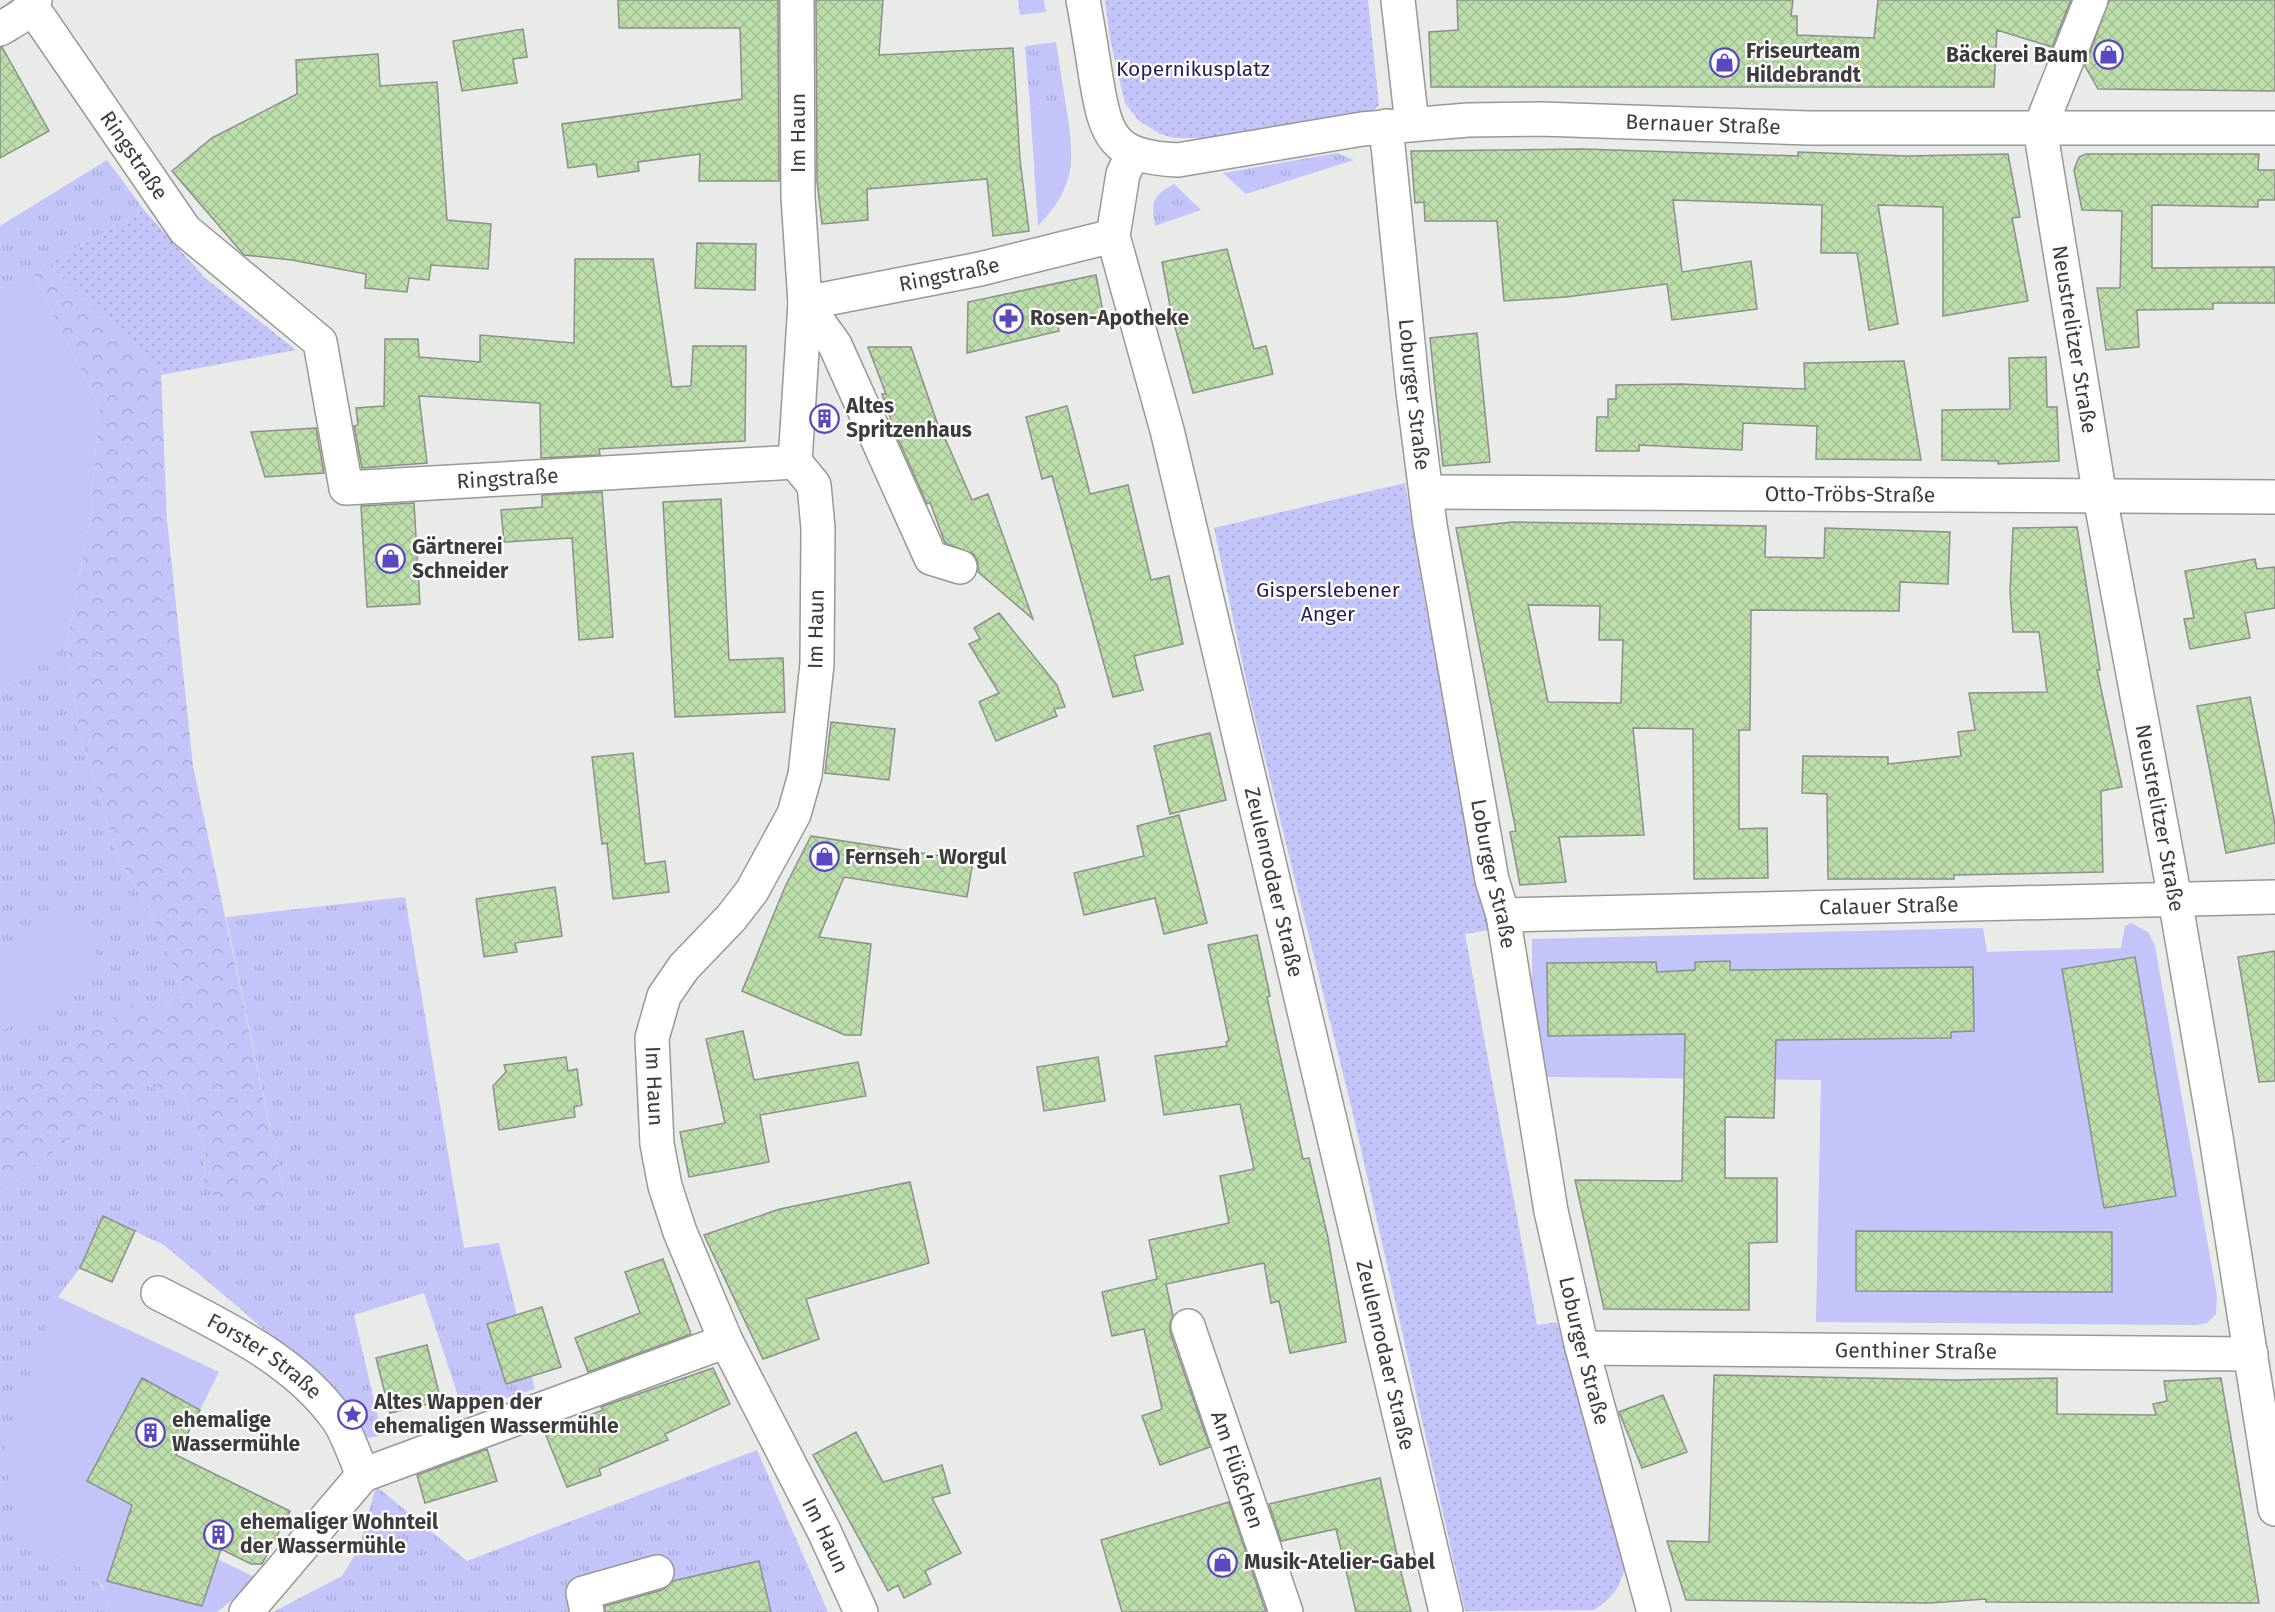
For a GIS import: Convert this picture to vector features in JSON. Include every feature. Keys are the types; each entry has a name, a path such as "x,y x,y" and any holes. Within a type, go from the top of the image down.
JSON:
{"street":[{"name":"Im Haun","path":"797,0 798,197 805,303"},
{"path":"1083,0 1107,129 1123,147 1133,153"},
{"path":"1398,0 1399,125"},
{"path":"2040,128 2091,0"},
{"name":"Ringstraße","path":"34,3 185,230 320,342 346,488 795,462"},
{"path":"0,29 34,3"},
{"name":"Bernauer Straße","path":"1133,153 1157,159 1178,160 1399,125 1540,119 1809,128 2275,128"},
{"name":"Loburger Straße","path":"1399,125 1426,492 1492,880 1503,915 1551,1211 1582,1348 1654,1612"},
{"name":"Neustrelitzer Straße","path":"2040,128 2100,497 2175,899 2275,1509"},
{"name":"Zeulenrodaer Straße","path":"1133,153 1124,174 1113,236 1167,430 1446,1612"},
{"name":"Ringstraße","path":"805,303 980,269 1113,236"},
{"path":"795,462 805,303"},
{"path":"805,303 835,345 931,558 960,567"},
{"name":"Im Haun","path":"795,462 814,485 818,528 817,664 806,775 794,814 752,891 731,918 684,967 664,996 652,1038 657,1144 665,1186 680,1232 726,1341 824,1531 861,1612"},
{"name":"Otto-Tröbs-Straße","path":"1426,492 2275,497"},
{"name":"Calauer Straße","path":"1503,915 2275,897"},
{"name":"Forster Straße","path":"158,1293 212,1321 296,1374 339,1421 363,1475"},
{"name":"Am Flüßchen","path":"1188,1326 1286,1612"},
{"path":"246,1612 363,1475 726,1341"},
{"name":"Genthiner Straße","path":"1582,1348 2251,1354"},
{"path":"587,1612 583,1593 657,1572"}],"green space":[{"path":"1018,0 1044,0 1046,12 1020,15"},
{"name":"Kopernikusplatz","path":"1105,0 1368,0 1379,105 1374,110 1210,138 1175,138 1160,134 1138,120 1125,103 1110,39"},
{"path":"1056,42 1065,100 1030,105 1025,46"},
{"path":"1065,100 1071,153 1067,182 1061,196 1038,226 1030,105"},
{"path":"1337,153 1354,160 1246,194 1223,173"},
{"path":"107,160 144,210 48,264 0,287 0,226"},
{"path":"1174,184 1201,210 1155,226 1153,205 1155,200"},
{"path":"144,210 205,278 296,350 161,375 48,264"},
{"path":"48,264 161,375 167,520 193,766 287,1208 221,1205 204,1182 205,1149 186,1100 143,1084 0,1193 0,1098 137,1001 162,1010 181,989 161,931 118,858 79,730 67,645 91,511 99,407 32,270"},
{"path":"32,270 99,407 91,511 67,645 0,690 0,287"},
{"name":"Gisperslebener Anger","path":"1405,483 1425,602 1489,930 1465,934 1537,1325 1557,1322 1626,1560 1620,1583 1612,1595 1594,1610 1465,1611 1353,1114 1249,694 1214,528"},
{"path":"67,645 79,730 118,858 161,931 181,989 162,1010 0,1098 0,690"},
{"path":"405,897 464,1248 499,1243 535,1389 463,1411 424,1293 354,1315 382,1435 369,1438 353,1426 318,1377 164,1245 104,1217 80,1268 58,1297 37,1543 72,1562 95,1579 103,1589 107,1600 106,1612 0,1612 0,1193 143,1084 186,1100 205,1149 204,1182 287,1208 226,917"},
{"path":"69,909 105,970 4,1030 0,1023 0,950"},
{"path":"2131,923 2148,932 2155,946 2217,1296 2216,1314 2207,1323 2197,1325 1816,1322 1821,1080 1547,1077 1532,1000 1532,939 1983,928 1987,952 2121,948 2125,926"},
{"path":"58,1297 219,1372 200,1410 142,1379 87,1481 145,1512 108,1581 202,1606 217,1559 259,1579 217,1612 106,1612 108,1605 103,1586 82,1568 37,1543 15,1521 4,1449"},
{"path":"757,1450 828,1612 771,1612 759,1561 603,1598 606,1612 273,1612 342,1576 359,1548 376,1486 467,1561"}],"building":[{"path":"618,0 778,0 779,181 699,181 700,154 638,162 639,171 598,177 596,164 568,168 562,124 742,99 740,28 619,28"},
{"path":"816,0 883,0 879,55 1013,48 1020,160 1029,231 993,236 987,179 867,189 868,220 822,224 817,181"},
{"path":"1457,0 1793,0 1791,16 1797,16 1797,35 1874,38 1878,0 2071,0 2052,47 1997,30 1994,87 1431,87 1429,32 1458,30"},
{"path":"2109,0 2275,0 2275,91 2098,89 2085,66"},
{"path":"523,29 527,57 513,59 517,83 462,91 453,41"},
{"path":"2,47 49,131 0,158 0,48"},
{"path":"378,54 380,86 437,82 447,220 491,224 488,269 431,265 429,280 409,278 407,292 365,288 366,274 292,260 244,255 172,171 212,138 297,94 296,60"},
{"path":"1582,149 1798,156 1798,152 1907,156 2008,154 2020,217 2012,218 2028,301 1943,316 1943,207 1878,205 1898,324 1869,330 1857,253 1821,253 1822,205 1673,200 1682,272 1751,261 1757,309 1672,320 1667,284 1566,297 1504,301 1497,221 1425,221 1424,202 1415,203 1411,151"},
{"path":"2086,154 2259,154 2258,170 2275,170 2275,200 2258,200 2258,207 2152,205 2152,268 2275,267 2275,303 2213,303 2213,309 2137,310 2139,347 2106,350 2097,288 2120,288 2122,211 2082,210 2074,170 2079,157"},
{"path":"697,243 756,244 755,290 695,288"},
{"path":"1227,249 1254,349 1266,346 1273,374 1193,393 1171,312 1162,262"},
{"path":"575,259 653,259 672,387 691,386 693,346 746,346 745,441 599,449 600,455 541,458 540,403 419,396 427,463 362,468 354,426 358,425 356,408 384,406 385,339 418,339 419,357 480,362 480,335 574,343"},
{"path":"1096,275 1104,317 1058,326 1059,331 967,353 968,302"},
{"path":"1477,333 1490,462 1443,466 1430,338"},
{"path":"868,347 911,347 942,437 944,436 972,500 988,494 1033,619 978,572 978,562 973,554 945,543 930,502 927,504 896,434 882,394 886,394"},
{"path":"2046,357 2047,407 2057,407 2059,461 1998,464 1998,461 1942,460 1942,410 2010,409 2009,358"},
{"path":"1904,361 1921,460 1816,459 1817,426 1743,423 1742,450 1639,445 1639,451 1596,451 1597,417 1608,417 1608,399 1616,399 1616,385 1681,384 1805,389 1804,363"},
{"path":"1067,406 1090,494 1128,485 1151,580 1169,576 1183,644 1134,656 1143,690 1113,697 1052,476 1042,479 1026,417"},
{"path":"316,428 324,473 265,477 251,432"},
{"path":"602,492 613,637 579,640 572,538 504,542 501,510 542,507 542,495"},
{"path":"721,499 729,660 783,658 785,712 675,717 663,502"},
{"name":"Gärtnerei Schneider","path":"414,503 420,604 367,607 361,506"},
{"path":"1513,522 1766,526 1765,557 1824,558 1825,528 1950,532 1948,584 1900,582 1899,611 1751,610 1750,730 1739,730 1739,829 1767,828 1768,878 1694,879 1693,729 1633,728 1644,835 1559,837 1566,882 1520,885 1510,832 1516,831 1456,528","holes":["1528,605 1600,606 1599,640 1623,640 1621,703 1548,702"]},
{"path":"2077,527 2100,670 2097,670 2122,787 2101,791 2103,872 1954,875 1954,879 1828,879 1827,794 1802,793 1803,756 1888,757 1888,764 1961,756 1958,732 1975,730 1969,693 2047,692 2039,632 2013,632 2010,592 2013,528"},
{"path":"2255,559 2257,569 2275,567 2275,608 2245,613 2250,638 2190,649 2184,619 2194,618 2185,571"},
{"path":"999,613 1057,685 1065,707 1054,709 1057,716 996,741 979,702 999,693 969,644 980,639 974,628"},
{"path":"2250,697 2275,824 2275,843 2226,853 2197,706"},
{"path":"831,722 895,729 889,780 825,773"},
{"path":"1210,733 1226,800 1170,814 1154,746"},
{"path":"633,753 645,864 665,861 669,892 613,899 607,843 602,844 592,757"},
{"path":"1179,815 1207,923 1164,934 1155,898 1084,915 1074,873 1144,856 1137,826"},
{"path":"811,836 973,861 967,897 844,877 819,937 871,944 861,1035 845,1035 742,991 785,887"},
{"path":"555,887 562,936 515,943 517,952 484,957 476,899"},
{"path":"1257,935 1270,996 1267,997 1303,1159 1309,1158 1328,1238 1346,1342 1290,1353 1279,1301 1271,1303 1264,1263 1166,1284 1173,1316 1170,1332 1210,1447 1160,1465 1142,1416 1162,1409 1144,1329 1112,1336 1102,1292 1157,1279 1149,1240 1229,1223 1220,1176 1254,1169 1240,1104 1164,1115 1155,1056 1227,1046 1226,1042 1229,1041 1208,945"},
{"path":"2275,951 2275,1081 2259,1082 2238,957"},
{"path":"2135,957 2176,1196 2104,1208 2062,969"},
{"path":"1730,961 1730,970 1973,967 1974,1031 1951,1032 1951,1038 1776,1040 1774,1118 1725,1117 1725,1178 1777,1178 1777,1242 1749,1243 1749,1310 1604,1309 1575,1180 1682,1181 1685,1034 1548,1036 1547,963 1656,962 1657,972 1695,970 1695,962"},
{"path":"743,1031 754,1080 858,1062 866,1096 760,1115 769,1162 689,1177 680,1132 725,1123 706,1039"},
{"path":"566,1057 568,1071 577,1069 582,1105 574,1107 575,1117 499,1130 493,1086 506,1072 504,1065"},
{"path":"1098,1057 1105,1101 1044,1111 1037,1067"},
{"path":"910,1182 929,1263 806,1299 819,1339 763,1359 704,1235 780,1209"},
{"path":"103,1216 135,1231 112,1282 80,1268"},
{"path":"1856,1231 2112,1232 2112,1292 1856,1291"},
{"path":"663,1259 691,1334 588,1372 575,1338 640,1313 625,1272"},
{"path":"542,1307 561,1367 506,1384 487,1324"},
{"path":"427,1345 441,1401 390,1413 376,1358"},
{"path":"713,1368 730,1404 665,1434 668,1440 599,1469 601,1475 567,1487 545,1433 603,1410 601,1407"},
{"path":"1714,1375 1954,1380 2057,1378 2057,1414 2156,1415 2153,1404 2167,1401 2164,1381 2221,1378 2259,1603 1986,1602 1986,1599 1930,1603 1686,1600 1667,1541 1709,1542"},
{"name":"ehemaliger Wohnteil der Wassermühle","path":"142,1378 200,1410 176,1455 290,1511 262,1564 251,1564 221,1549 202,1606 107,1581 132,1505 87,1481"},
{"path":"1663,1395 1687,1452 1642,1468 1619,1412"},
{"path":"856,1432 883,1482 942,1465 950,1493 932,1498 961,1553 925,1571 931,1584 904,1598 898,1585 888,1591 813,1455"},
{"path":"487,1449 497,1481 425,1503 417,1475"},
{"path":"1380,1478 1411,1612 1356,1612 1336,1529 1281,1541 1269,1504"},
{"path":"1229,1502 1266,1612 1122,1612 1101,1540"},
{"path":"759,1561 771,1612 605,1612 605,1606 662,1590 673,1581"}],"place":[{"name":"Bäckerei Baum","path":"2109,55"},
{"name":"Friseurteam Hildebrandt","path":"1725,63"},
{"name":"Rosen-Apotheke","path":"1009,318"},
{"name":"Altes Spritzenhaus","path":"825,418"},
{"name":"Gärtnerei Schneider","path":"391,559"},
{"name":"Fernseh - Worgul","path":"824,857"},
{"name":"Altes Wappen der ehemaligen Wassermühle","path":"353,1414"},
{"name":"ehemalige Wassermühle","path":"151,1432"},
{"name":"ehemaliger Wohnteil der Wassermühle","path":"219,1534"},
{"name":"Musik-Atelier-Gabel","path":"1223,1562"}]}
